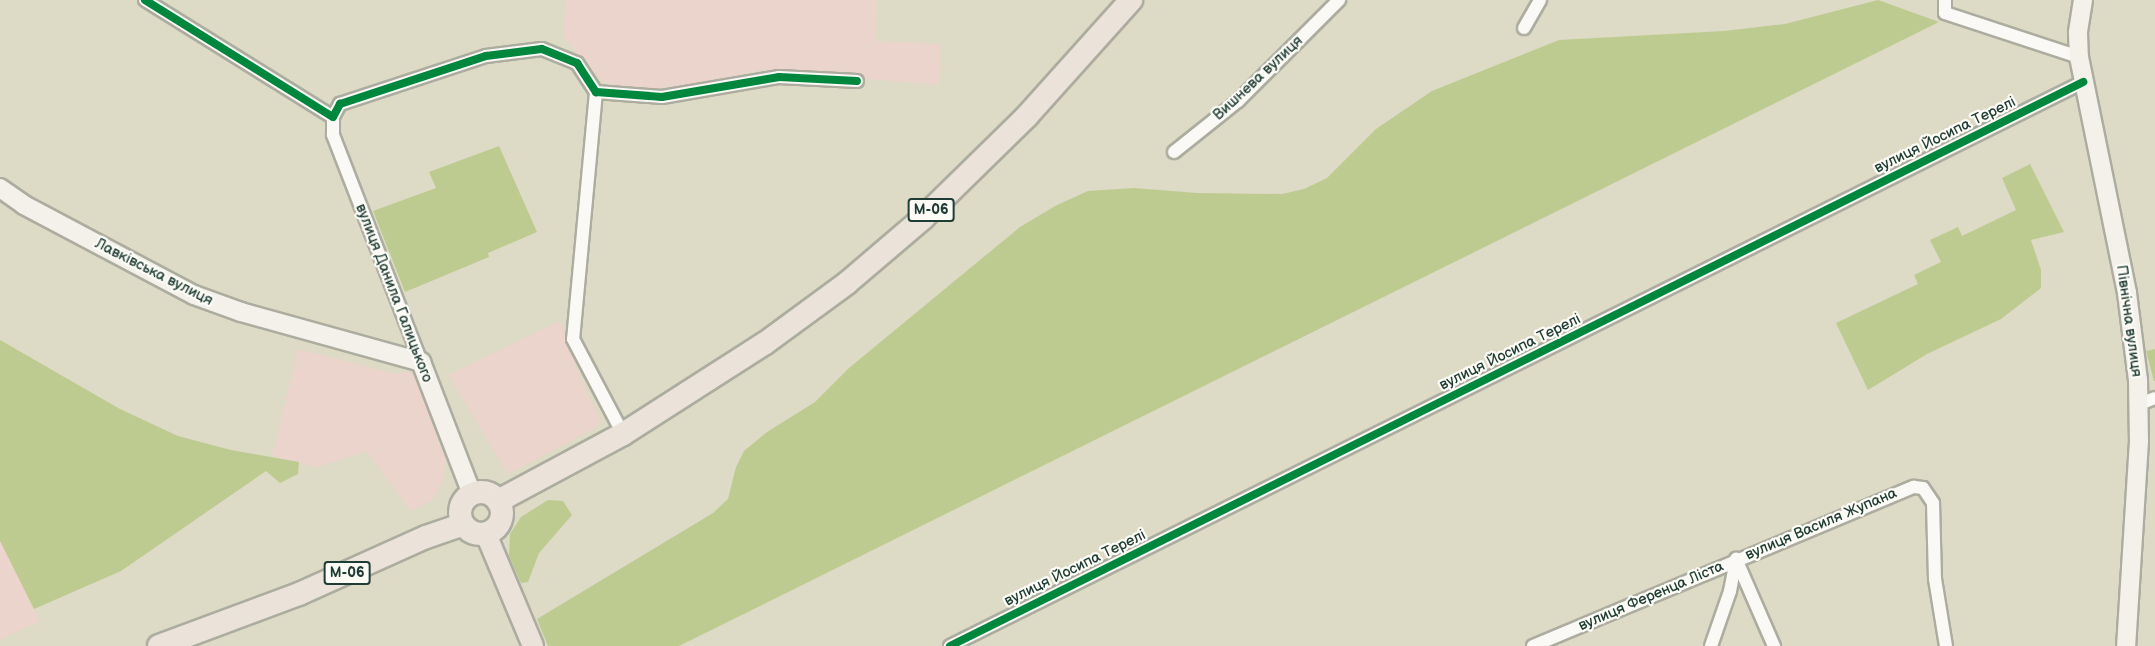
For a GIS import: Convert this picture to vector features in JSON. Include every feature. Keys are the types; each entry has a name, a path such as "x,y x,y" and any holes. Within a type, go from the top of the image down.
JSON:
{"highway":[{"name":"М-06","path":"498,501 623,434 764,344 864,268 923,218 1027,116 1131,0"},
{"path":"481,492 491,495 498,501 502,517 499,524 486,534 469,531 463,525 461,508 472,494 481,492"},
{"name":"М-06","path":"159,646 299,594 426,537 463,525"}],"main road":[{"path":"486,534 533,646"}],"street":[{"name":"Вишнева вулиця","path":"1174,152 1238,101 1340,0"},
{"path":"1524,28 1540,0"},
{"path":"1945,0 1945,13 2079,57"},
{"name":"Північна вулиця","path":"2083,0 2078,33 2079,57 2147,401 2127,646"},
{"path":"151,1 333,117 339,104 486,56 542,49 577,63 596,92 573,339 623,434"},
{"path":"596,92 662,97 779,77 857,81"},
{"name":"вулиця Йосипа Терелі","path":"950,646 2083,82"},
{"name":"вулиця Данила Галицького","path":"333,117 333,135 472,494"},
{"name":"Лавківська вулиця","path":"0,188 24,205 194,295 241,312 421,362"},
{"name":"вулиця Василя Жупана","path":"1736,560 1905,488 1923,488 1933,503 1935,579 1946,646"},
{"path":"1711,646 1730,591 1736,560"},
{"path":"1736,560 1774,646"},
{"name":"вулиця Ференца Ліста","path":"1533,646 1736,560"}],"shaded area":[{"path":"566,0 878,0 876,41 941,44 940,85 759,70 713,83 661,92 615,87 597,77 563,36"},
{"path":"560,321 580,359 574,363 600,421 597,427 508,474 448,375"},
{"path":"298,349 396,374 414,370 447,458 443,482 431,501 411,511 367,452 316,467 272,456"},
{"path":"0,540 40,621 0,640"}],"green space":[{"path":"1878,0 1939,22 679,646 548,646 537,619 713,513 728,499 736,467 744,451 767,432 815,402 849,368 1020,227 1057,205 1088,191 1134,188 1197,193 1282,194 1304,189 1327,178 1376,129 1432,91 1559,40 1724,31 1785,24"},
{"path":"499,146 537,232 488,253 489,257 405,292 373,211 436,188 429,172"},
{"path":"2030,164 2064,232 2031,240 2041,270 2041,288 2001,319 1927,354 1868,390 1836,323 1918,284 1914,275 1941,262 1930,240 1958,227 1962,236 2016,210 2002,178"},
{"path":"0,340 120,409 178,436 231,450 299,462 298,474 280,483 266,471 121,571 34,609 0,541"},
{"path":"2155,349 2155,381 2154,381 2146,351"},
{"path":"548,500 563,501 572,515 539,553 528,582 521,583 509,556 510,534 521,517"}],"cycle path":[{"path":"145,0 333,117 340,104 486,56 542,49 577,63 596,92 662,97 779,77 857,81"},
{"path":"950,646 2083,82"}]}
